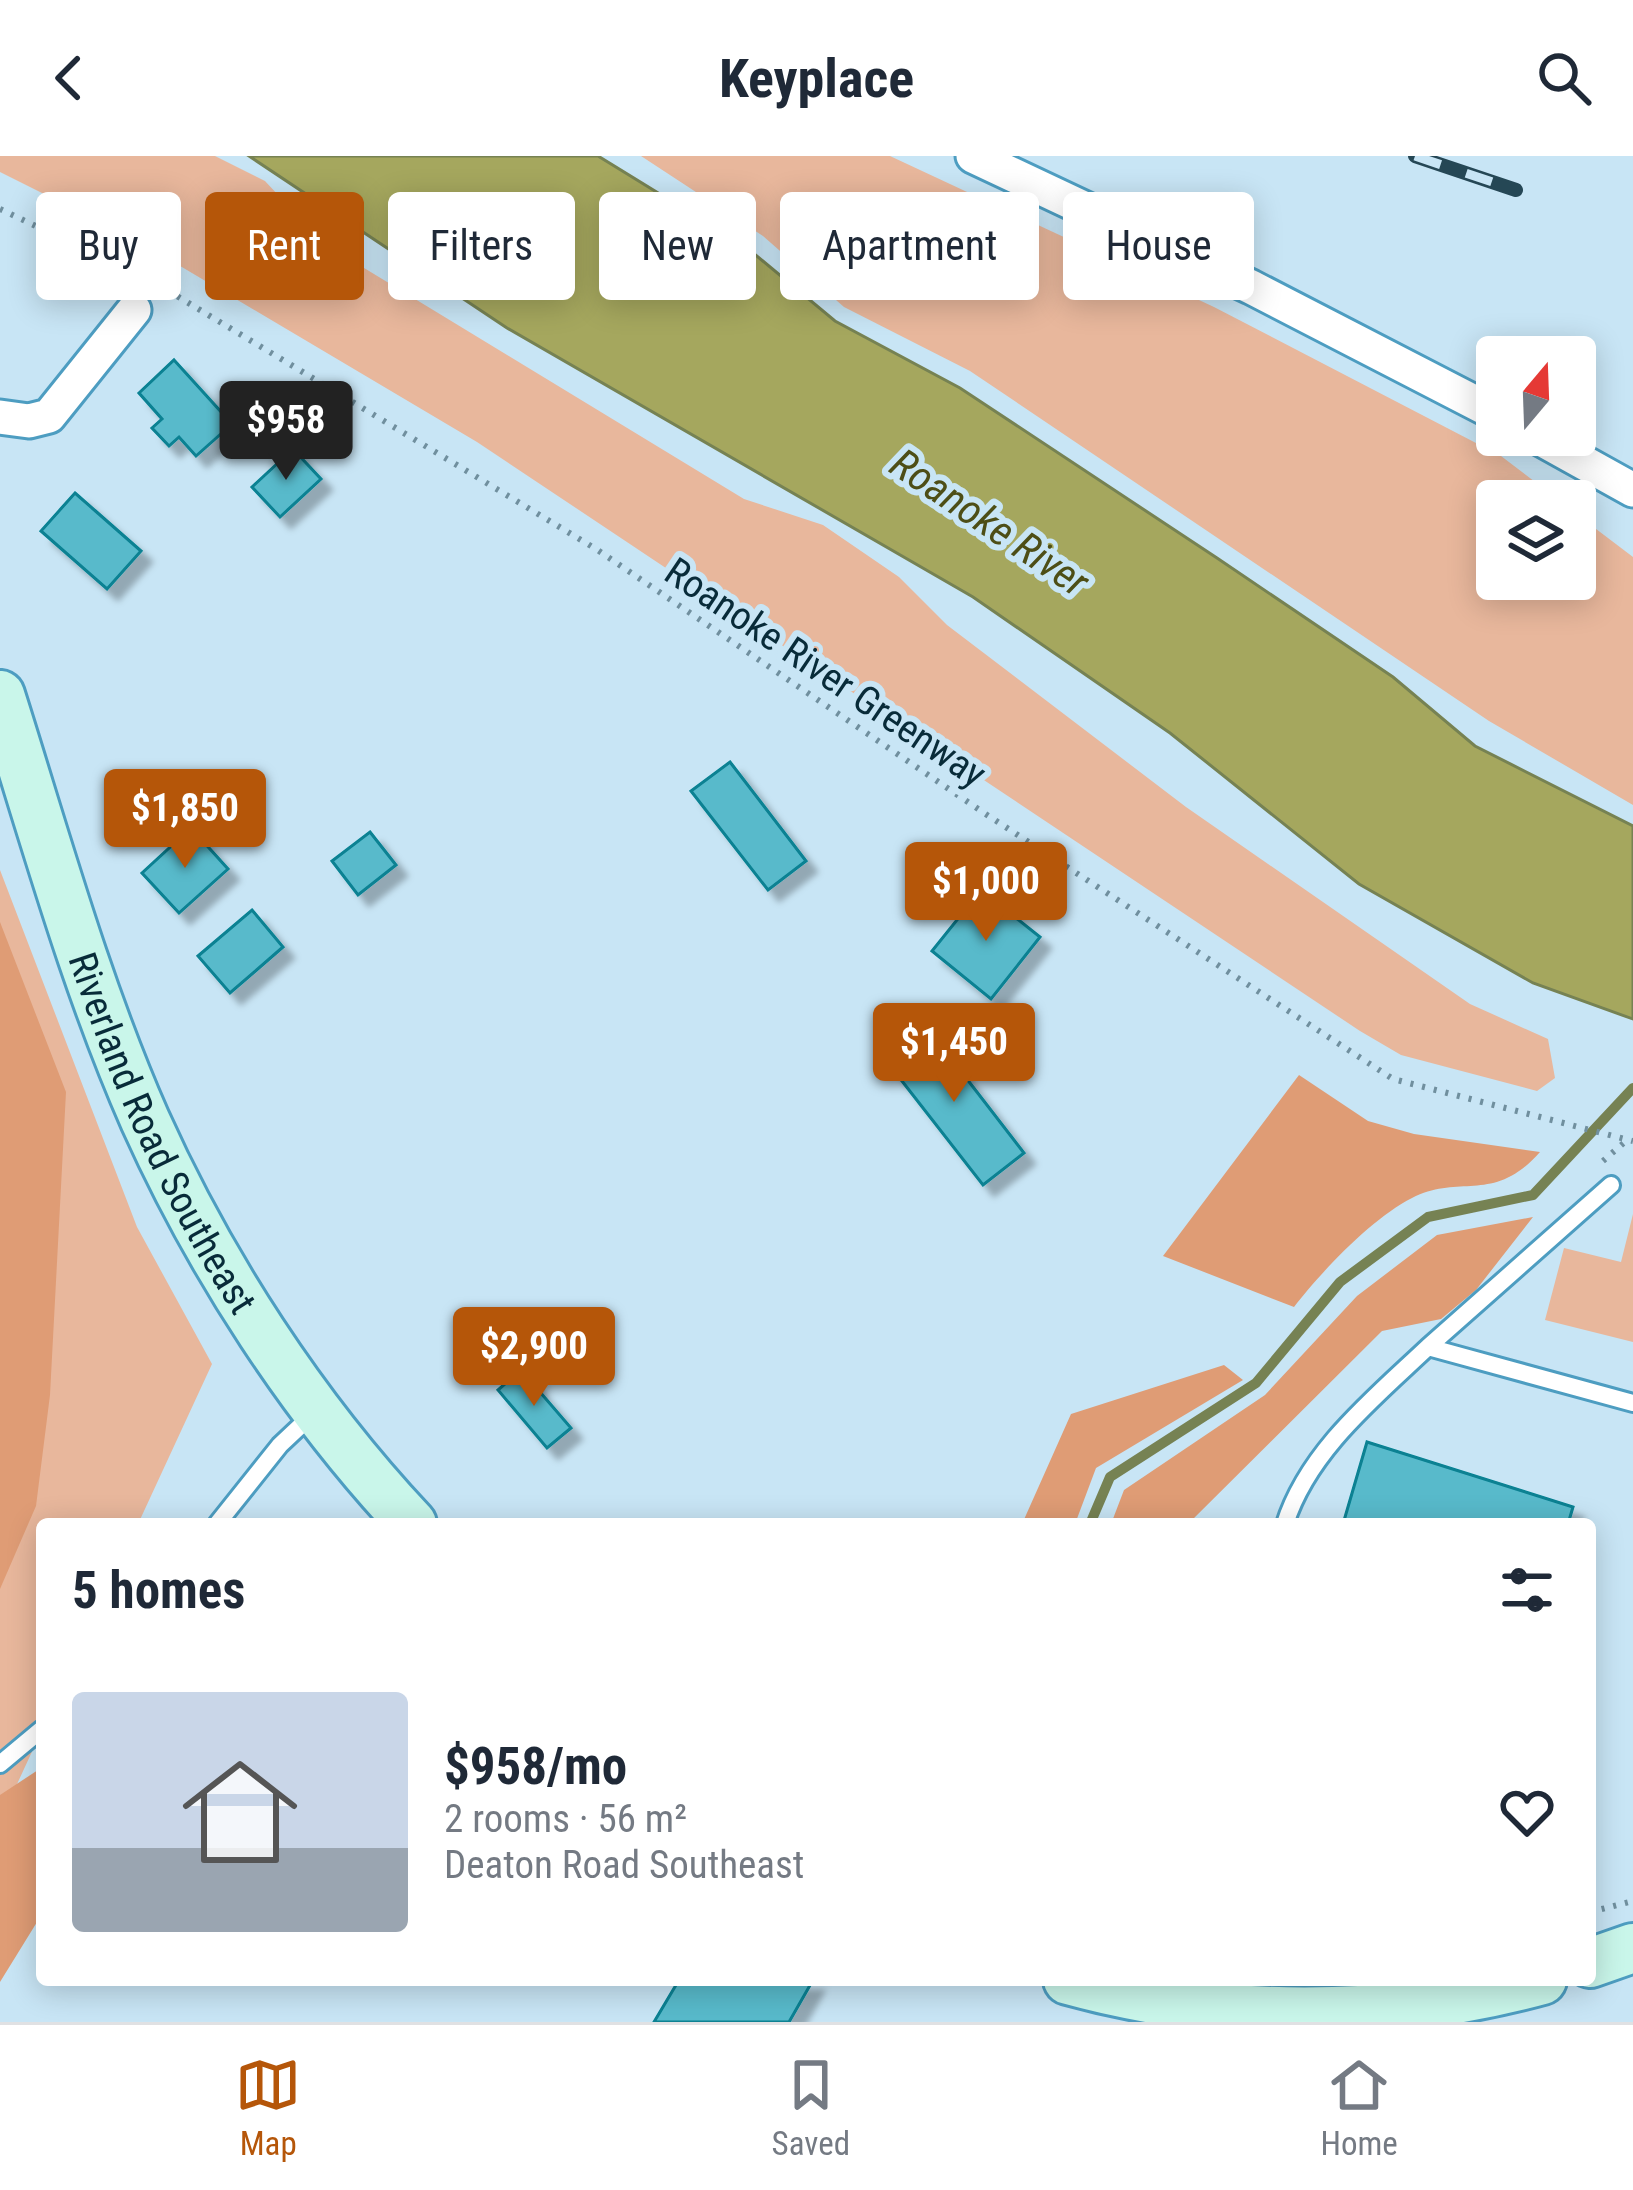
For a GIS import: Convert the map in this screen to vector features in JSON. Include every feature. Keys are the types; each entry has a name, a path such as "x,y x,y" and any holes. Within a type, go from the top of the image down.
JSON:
{"main road":[{"name":"Riverland Road Southeast","path":"0,695 98,1002 145,1120 203,1234 318,1410 407,1518"},
{"path":"1596,1961 1633,1948"},
{"path":"1079,1986 1128,2013 1346,2017 1435,2010 1521,1986"}],"street":[{"path":"973,156 1251,287 1476,403"},
{"path":"0,416 28,421 50,416 134,310"},
{"path":"1572,456 1633,490"}],"lane":[{"path":"1288,1518 1296,1490 1353,1418 1611,1185"},
{"path":"1428,1347 1633,1403"},
{"path":"222,1518 280,1445 318,1410"},
{"path":"0,1763 36,1735"}],"path":[{"name":"Roanoke River Greenway","path":"0,209 151,280 454,458 1393,1079 1630,1140"},
{"path":"1596,1910 1633,1901"}],"shaded area":[{"path":"0,156 215,156 265,181 275,192 205,192 205,281 181,266 181,192 40,192 0,172"},
{"path":"641,156 890,156 967,192 780,192 780,251 756,231 756,192 696,192"},
{"path":"1039,225 1063,237 1063,300 1199,300 1476,443 1476,456 1501,456 1532,480 1476,480 1476,600 1596,600 1596,529 1633,557 1633,805 1489,721 970,371 836,300 1039,300"},
{"path":"364,268 388,283 388,300 417,300 744,499 823,525 899,577 947,625 1186,807 1470,1004 1548,1039 1555,1078 1537,1091 1401,1055 1360,1031 477,442 238,300 364,300"},
{"path":"0,870 137,1227 212,1364 141,1518 36,1518 36,1743 0,1821"},
{"path":"0,922 66,1092 50,1395 36,1506 0,1589"},
{"path":"1299,1075 1368,1121 1414,1134 1540,1152 1507,1178 1430,1191 1397,1207 1348,1247 1294,1307 1163,1256"},
{"path":"1633,1214 1633,1342 1545,1320 1564,1248 1621,1262"},
{"path":"1533,1217 1476,1290 1441,1319 1382,1331 1194,1518 1113,1518 1124,1490 1265,1395 1357,1296 1437,1235"},
{"path":"1224,1365 1243,1380 1096,1468 1077,1518 1025,1518 1071,1414"},
{"path":"36,1771 36,1924 0,1982 0,1795"}],"water":[{"name":"Roanoke River","path":"249,156 598,156 657,192 599,192 599,300 756,300 756,255 780,275 780,300 810,300 835,321 960,388 1393,677 1475,746 1633,826 1633,1019 1533,983 1359,884 1170,733 973,597 465,300 575,300 575,192 388,192 388,249 364,233 364,192 303,192"}],"building":[{"path":"174,360 232,424 196,456 179,437 169,446 152,428 162,419 139,393"},
{"path":"293,449 321,479 280,517 252,487"},
{"path":"75,493 141,551 107,589 41,531"},
{"path":"730,762 806,861 768,890 691,791"},
{"path":"191,828 228,869 179,913 142,873"},
{"path":"370,832 396,865 358,895 332,861"},
{"path":"981,890 1040,937 991,999 932,951"},
{"path":"252,910 283,947 230,993 198,956"},
{"path":"926,1026 1024,1153 983,1185 884,1058"},
{"path":"521,1370 571,1428 547,1448 498,1390"},
{"path":"1367,1442 1573,1507 1570,1518 1345,1518"},
{"path":"675,1986 810,1986 789,2022 654,2022"}],"waterway":[{"path":"1093,1518 1110,1477 1256,1383 1340,1282 1428,1217 1533,1195 1633,1088"}],"railway":[{"path":"1415,156 1516,190"}]}
